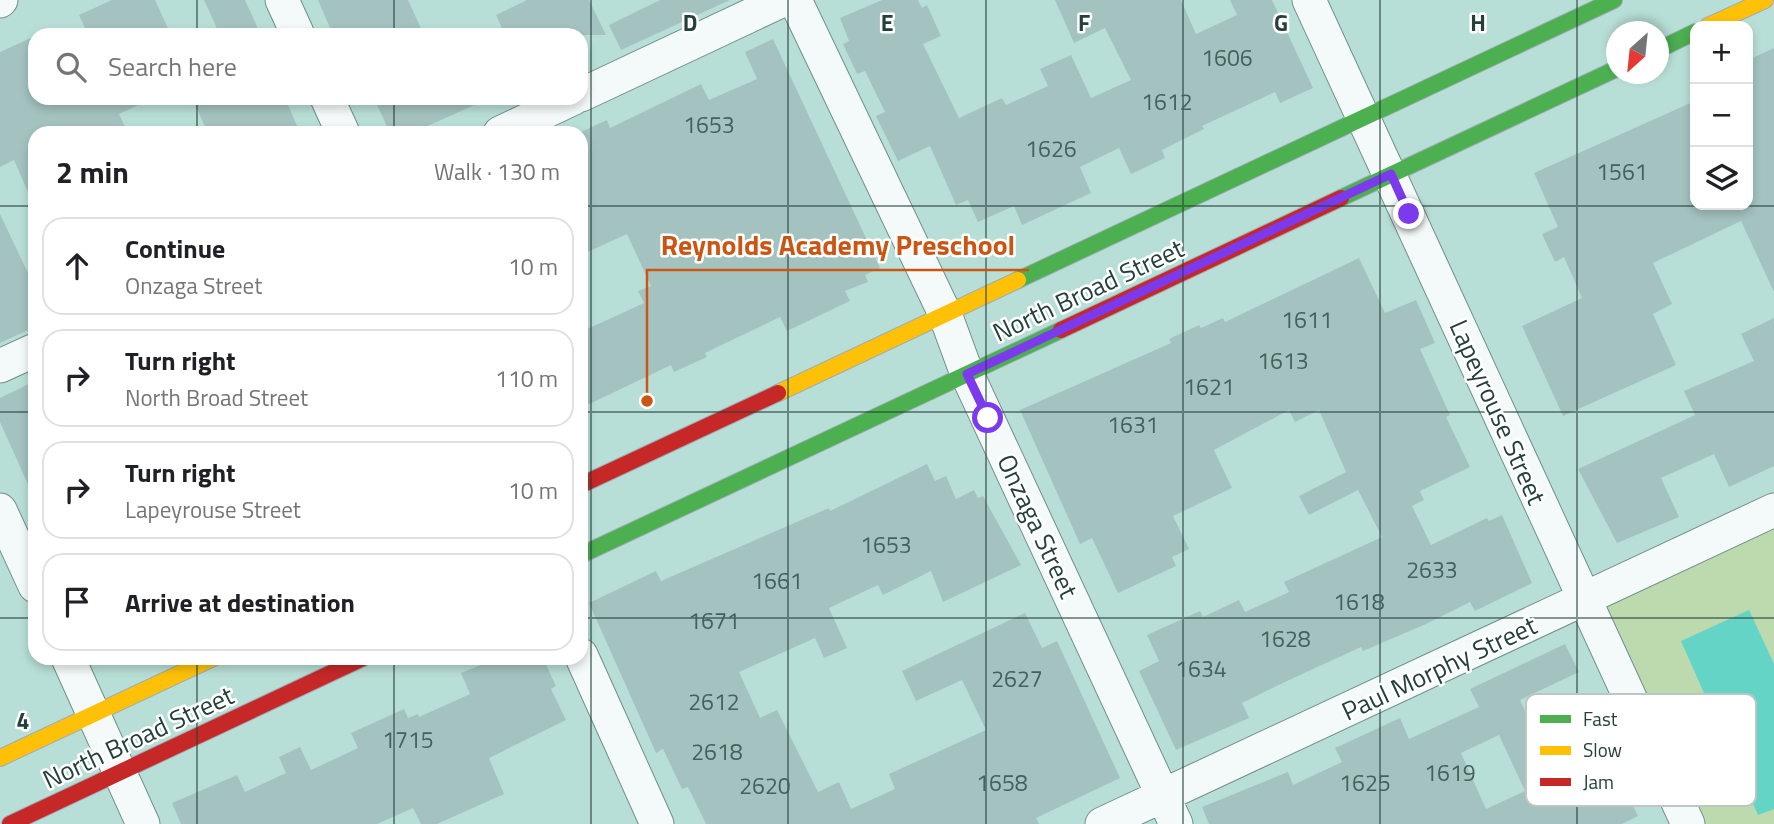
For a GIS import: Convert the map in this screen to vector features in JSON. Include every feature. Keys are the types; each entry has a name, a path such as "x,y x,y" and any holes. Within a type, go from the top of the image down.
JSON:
{"main road":[{"name":"North Broad Street","path":"588,482 1614,0"},
{"path":"1719,21 1765,0"},
{"path":"1669,45 1690,34"},
{"name":"North Broad Street","path":"588,552 1606,74"},
{"name":"North Broad Street","path":"0,758 198,665"},
{"name":"North Broad Street","path":"10,824 348,665"}],"street":[{"path":"282,0 295,28"},
{"path":"588,92 783,0"},
{"name":"Onzaga Street","path":"795,0 945,314 967,374 1170,810"},
{"name":"Lapeyrouse Street","path":"1309,0 1365,117 1627,694"},
{"path":"330,105 340,126"},
{"path":"515,126 559,105"},
{"path":"0,366 28,353"},
{"path":"0,510 28,571"},
{"name":"Paul Morphy Street","path":"1102,824 1170,810 1584,602 1774,510"},
{"path":"71,665 143,824"},
{"path":"585,665 657,824"},
{"name":"Lapeyrouse Street","path":"1680,806 1688,824"}],"green space":[{"path":"1774,510 1774,824 1688,824 1680,806 1756,806 1756,694 1627,694 1584,602"}],"water":[{"path":"1749,610 1774,664 1774,809 1758,815 1754,806 1756,694 1704,694 1681,641"}],"building":[{"path":"112,0 155,0 168,28 85,28 79,15"},
{"path":"204,0 245,0 258,28 217,28"},
{"path":"318,0 408,0 421,28 330,28"},
{"path":"527,0 589,0 606,35 588,35 588,28 502,28 496,15"},
{"path":"660,0 730,0 621,50 609,25"},
{"path":"882,0 918,0 922,8 927,5 941,36 923,44 959,118 1002,98 1006,105 1048,86 1040,69 1071,55 1091,98 1131,80 1105,28 1074,43 1055,0 1181,0 1196,34 1237,15 1230,0 1272,0 1313,88 1280,103 1275,92 1202,126 1204,129 1162,150 1165,158 1131,174 1119,148 1080,167 1091,193 1022,225 1014,206 978,222 968,200 956,205 930,146 898,161 876,116 885,112 865,71 857,74 843,44 849,41 840,18"},
{"path":"28,39 28,105 139,105 119,114 125,126 28,126 28,192 14,160 0,167 0,52"},
{"path":"773,39 880,268 865,275 868,282 845,291 850,301 787,331 780,317 705,353 707,357 674,372 671,365 588,405 588,329 644,303 638,291 651,286 627,234 588,252 588,129 607,120 610,128 701,84 709,100 757,79 745,52"},
{"path":"1774,48 1774,292 1741,221 1653,263 1672,304 1653,314 1676,365 1563,416 1522,326 1582,298 1564,257 1555,262 1542,234 1558,227 1534,173 1690,103 1690,210 1753,210 1753,58"},
{"path":"195,105 288,105 297,126 205,126"},
{"path":"377,105 474,105 428,126 387,126"},
{"path":"0,214 28,273 28,330 0,343"},
{"path":"1359,258 1385,313 1416,300 1435,343 1420,349 1450,415 1446,417 1470,467 1420,491 1424,500 1412,506 1431,545 1487,518 1489,521 1502,515 1532,583 1475,611 1470,602 1426,624 1363,651 1361,647 1287,681 1242,703 1249,718 1176,750 1139,671 1159,661 1147,635 1200,611 1203,617 1239,600 1245,612 1289,592 1284,582 1382,537 1358,490 1309,515 1299,496 1346,472 1319,410 1295,422 1289,410 1214,450 1232,488 1173,516 1189,549 1172,557 1176,566 1118,593 1092,538 1080,544 1020,410 1171,343 1169,339 1199,325 1201,328 1223,318 1225,322"},
{"path":"1774,318 1774,466 1729,487 1714,454 1661,478 1679,517 1617,543 1578,469 1695,415 1684,391 1754,361 1741,334"},
{"path":"28,384 28,484 0,422 0,398"},
{"path":"927,464 935,481 946,476 956,499 974,490 978,498 983,496 1021,565 943,602 931,571 883,595 878,585 829,608 847,648 824,658 815,638 739,672 760,718 777,710 818,792 839,782 851,809 895,789 889,774 986,730 962,680 916,701 902,671 1025,613 1042,648 1057,641 1120,778 1036,818 1039,824 706,824 688,787 682,789 663,749 656,753 589,603 656,571 661,581 829,508 830,511"},
{"path":"1565,644 1579,672 1533,694 1526,694 1526,697 1520,700 1526,713 1526,806 1633,806 1638,816 1622,824 1209,824 1202,807 1288,772 1293,785 1342,762 1335,748 1400,718 1409,739 1479,707 1470,689","holes":["1499,735 1525,791 1486,809 1461,753"]},
{"path":"481,665 546,665 556,686 551,689 566,720 489,758 504,794 437,824 421,824 413,808 377,824 181,824 172,803 237,775 245,792 286,773 279,757 300,747 311,770 358,748 351,733 404,709 408,718 418,714 419,717 470,694 461,673"}],"traffic: fast":[{"path":"1018,280 1614,0"},
{"path":"1669,45 1690,34"},
{"path":"1341,198 1606,74"},
{"path":"588,552 1061,330"}],"traffic: slow":[{"path":"1719,21 1765,0"},
{"path":"778,393 1018,280"},
{"path":"0,758 198,665"}],"traffic: jam":[{"path":"1061,330 1341,198"},
{"path":"588,482 778,393"},
{"path":"10,824 348,665"}],"place":[{"name":"Reynolds Academy Preschool","path":"647,401"}],"route":[{"path":"988,418 967,374 1391,174 1409,214"}]}
